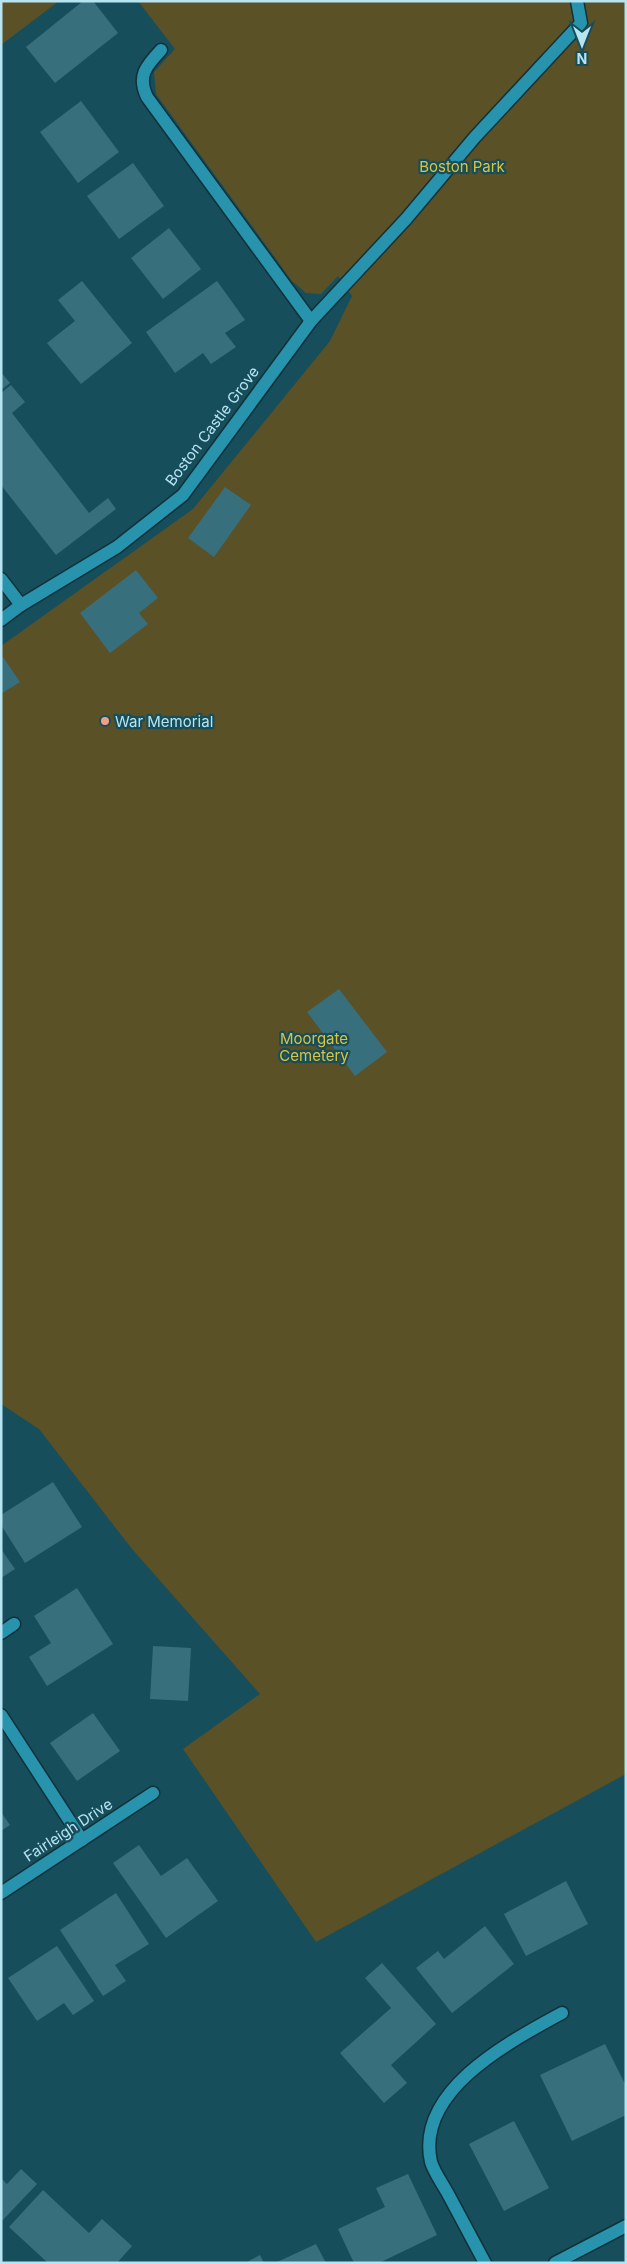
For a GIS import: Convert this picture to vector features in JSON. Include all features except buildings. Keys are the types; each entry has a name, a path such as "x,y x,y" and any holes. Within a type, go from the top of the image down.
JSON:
{"street":[{"name":"Boston Castle Grove","path":"1,620 118,547 183,495 311,321 345,286 475,137 582,23 577,1"},
{"path":"161,50 143,70 142,83 147,97 311,321"},
{"path":"1,579 21,606"},
{"path":"1,1633 14,1624"},
{"path":"1,1715 82,1840"},
{"name":"Fairleigh Drive","path":"1,1893 153,1793"},
{"path":"485,2263 432,2164 429,2138 437,2116 459,2080 507,2043 562,2013"},
{"path":"555,2263 626,2226"}],"green space":[{"path":"1,1 59,1 1,45"},
{"name":"Moorgate Cemetery","path":"138,1 626,1 626,1774 316,1942 183,1749 260,1694 132,1549 39,1429 1,1404 1,646 193,509 330,341 352,296 338,276 321,294 306,293 292,281 156,94 154,72 175,49"}],"place":[{"name":"War Memorial","path":"105,721"}],"park label":[{"name":"Boston Park","path":"462,166"}]}
